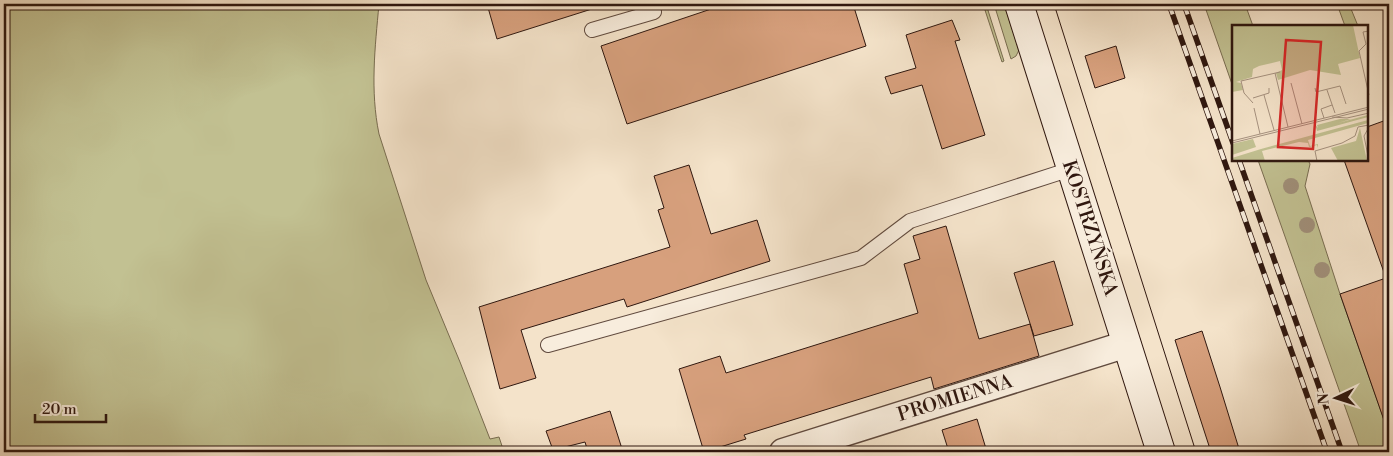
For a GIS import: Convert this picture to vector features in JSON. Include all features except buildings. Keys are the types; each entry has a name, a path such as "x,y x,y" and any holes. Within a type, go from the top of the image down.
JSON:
{"main road":[{"name":"KOSTRZYŃSKA","path":"1019,4 1161,452"}],"street":[{"name":"PROMIENNA","path":"783,452 1127,344"}],"lane":[{"path":"592,30 654,12 651,4"},
{"path":"548,345 861,258 910,221 1071,168"}],"shaded area":[{"path":"4,4 379,4 374,85 379,134 426,280 490,439 499,437 504,452 4,452"},
{"path":"983,4 986,4 1004,61 1002,62"},
{"path":"994,4 1004,4 1019,50 1016,56 1011,59"},
{"path":"1204,4 1245,4 1253,25 1232,25 1232,84"},
{"path":"1337,4 1349,4 1358,25 1345,25"},
{"path":"1258,161 1308,161 1310,164 1305,186 1389,434 1389,452 1361,452"}],"tram line":[{"path":"1054,4 1196,452"}],"railway":[{"path":"1169,4 1327,452"},
{"path":"1184,4 1232,140"},
{"path":"1239,161 1342,452"}]}
